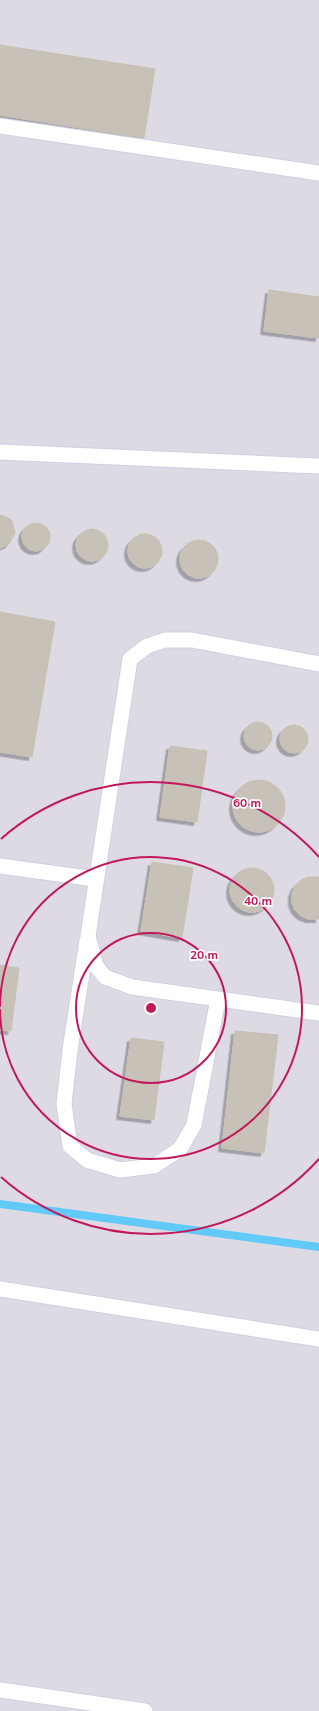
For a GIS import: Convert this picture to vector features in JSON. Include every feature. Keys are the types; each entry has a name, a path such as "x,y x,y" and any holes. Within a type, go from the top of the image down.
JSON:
{"lane":[{"path":"0,126 319,173"},
{"path":"0,452 319,466"},
{"path":"218,999 194,1125 180,1149 154,1166 120,1170 87,1160 70,1146 64,1104 70,1050 88,936 95,879 130,659 147,646 165,640 192,640 319,664"},
{"path":"0,866 95,879"},
{"path":"88,936 96,966 105,977 132,987 319,1014"},
{"path":"0,1289 319,1339"},
{"path":"0,1690 145,1711"}],"shaded area":[{"path":"0,0 319,0 319,1711 0,1711"}],"building":[{"path":"0,45 155,69 144,138 0,115"},
{"path":"269,290 319,297 319,338 264,331"},
{"path":"0,515 7,517 12,521 15,533 9,544 0,548"},
{"path":"36,523 46,527 50,537 46,547 36,551 26,547 22,537 26,527"},
{"path":"89,529 95,529 105,536 108,545 107,551 101,558 95,561 89,561 79,554 76,548 76,542 83,532"},
{"path":"142,534 148,534 152,535 159,541 162,551 161,558 155,565 148,568 142,568 138,567 131,561 128,554 128,548 129,544 135,537"},
{"path":"195,540 203,540 213,545 217,552 217,566 213,573 203,578 195,578 185,573 183,570 180,563 180,555 185,545 188,543"},
{"path":"0,612 55,622 32,757 0,752"},
{"path":"258,722 268,726 272,736 268,746 258,750 248,746 244,736 248,726"},
{"path":"294,725 304,729 308,739 304,749 294,753 284,749 280,739 284,729"},
{"path":"170,746 207,751 197,822 160,817"},
{"path":"259,780 269,782 277,788 283,796 285,806 283,816 277,824 269,830 259,832 249,830 241,824 235,816 233,806 235,796 241,788 249,782"},
{"path":"152,862 193,868 182,938 141,931"},
{"path":"252,868 264,872 270,878 274,890 270,902 264,908 252,912 240,908 234,902 230,890 234,878 240,872"},
{"path":"308,877 319,877 319,919 309,919 301,916 295,910 292,903 292,894 295,886 301,880"},
{"path":"0,965 19,968 11,1031 0,1030"},
{"path":"235,1031 278,1035 264,1153 222,1148"},
{"path":"131,1038 164,1042 154,1120 120,1116"}],"waterway":[{"path":"0,1204 319,1247"}]}
